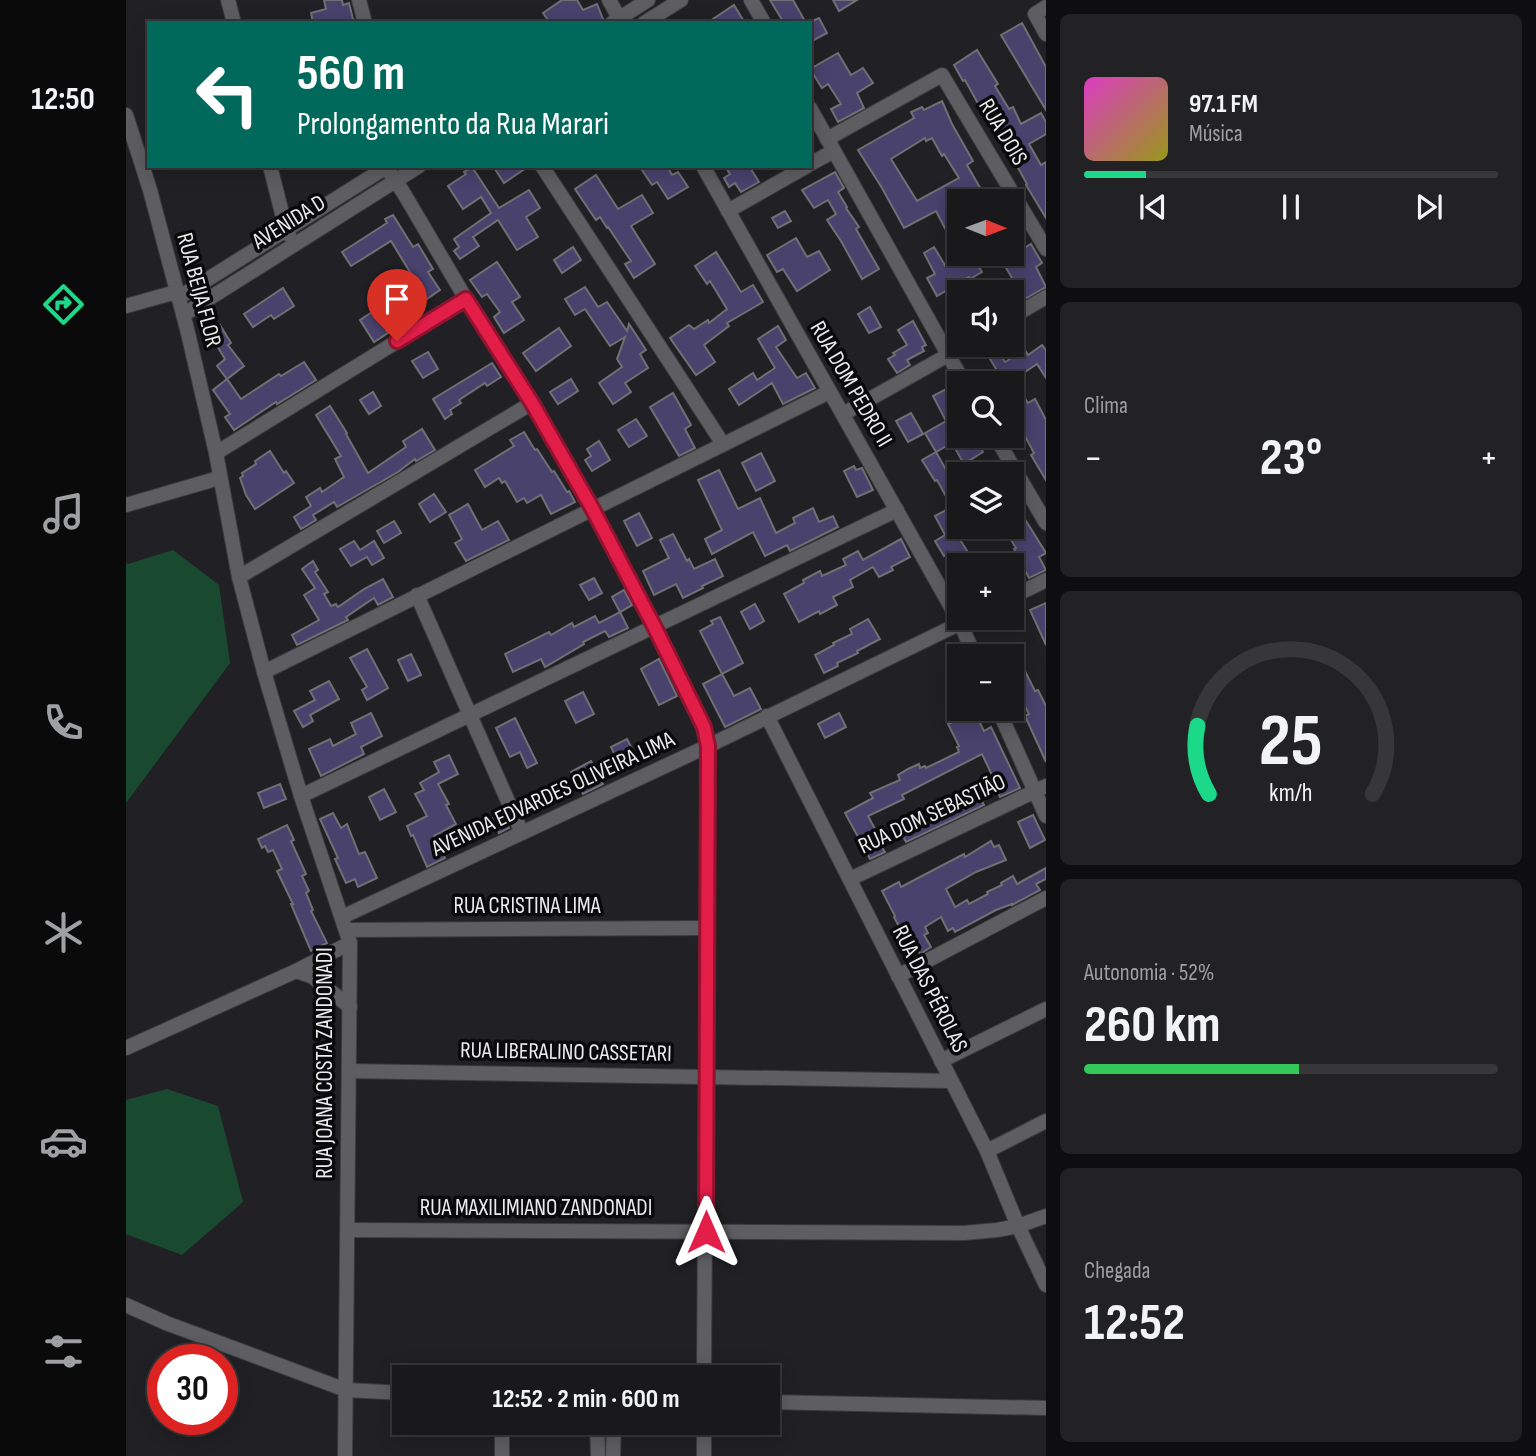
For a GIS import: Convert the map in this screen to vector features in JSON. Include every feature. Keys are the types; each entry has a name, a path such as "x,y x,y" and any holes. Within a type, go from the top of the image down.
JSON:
{"street":[{"path":"228,0 233,21"},
{"path":"359,0 364,21"},
{"path":"609,0 617,21 648,0"},
{"path":"648,21 681,0"},
{"path":"751,0 763,21"},
{"path":"1040,10 1046,34"},
{"name":"RUA DOIS","path":"831,145 942,75 1046,249"},
{"path":"812,112 947,354"},
{"name":"RUA BEIJA FLOR","path":"126,115 150,190 183,315 216,453 219,478"},
{"path":"812,162 831,145"},
{"path":"271,168 286,229 295,246"},
{"path":"126,306 177,295 385,168"},
{"name":"AVENIDA D","path":"183,315 416,168"},
{"path":"543,168 723,444"},
{"name":"RUA DOM PEDRO II","path":"704,168 829,392 947,590"},
{"path":"728,211 803,168"},
{"path":"401,179 466,299 532,403 592,508 704,727 708,746 704,1365"},
{"path":"1024,310 1046,297"},
{"path":"216,453 466,299"},
{"path":"843,414 947,357"},
{"path":"264,672 829,392"},
{"path":"239,577 532,403"},
{"path":"1002,448 1046,523"},
{"path":"126,505 219,478"},
{"name":"RUA JOANA COSTA ZANDONADI","path":"219,478 239,577 264,672 301,796 346,930 350,1007 345,1456"},
{"path":"301,796 897,510"},
{"path":"1024,591 1046,580"},
{"path":"417,595 522,833"},
{"name":"AVENIDA EDVARDES OLIVEIRA LIMA","path":"126,1048 296,971 346,930 522,833 947,629"},
{"name":"RUA DAS PÉROLAS","path":"767,716 987,1151 1046,1285"},
{"path":"1004,721 1040,788 1046,816"},
{"name":"RUA DOM SEBASTIÃO","path":"850,879 1040,788"},
{"path":"898,976 1046,898"},
{"name":"RUA CRISTINA LIMA","path":"346,930 708,928"},
{"path":"296,971 313,977 350,1007"},
{"path":"941,1061 1046,1009"},
{"name":"RUA LIBERALINO CASSETARI","path":"349,1071 951,1081"},
{"path":"987,1151 1046,1121"},
{"name":"RUA MAXILIMIANO ZANDONADI","path":"348,1230 964,1233 1018,1226 1046,1216"},
{"path":"126,1305 166,1323 346,1390 392,1392"},
{"path":"780,1402 1046,1408"},
{"path":"502,1435 502,1456"},
{"path":"597,1435 598,1456"},
{"path":"614,1435 614,1456"},
{"path":"704,1435 704,1456"}],"green space":[{"path":"173,550 219,585 230,663 126,803 126,563"},
{"path":"167,1089 218,1106 243,1202 182,1255 126,1234 126,1100"}],"building":[{"path":"324,0 342,0 343,5 349,3 354,21 313,21 311,13 326,9"},
{"path":"562,0 577,0 583,10 597,4 603,19 549,21 543,13"},
{"path":"770,0 793,0 805,21 783,21"},
{"path":"833,0 857,0 839,11"},
{"path":"734,5 744,21 710,21"},
{"path":"819,18 827,33 812,41 812,21"},
{"path":"1022,23 1046,67 1046,110 1001,35"},
{"path":"977,50 998,84 995,86 1009,109 1013,107 1021,124 1041,113 1046,122 1046,134 1029,144 1041,165 1046,162 1046,218 990,115 986,118 954,65"},
{"path":"838,53 851,75 863,68 873,83 857,93 864,108 838,122 831,109 841,104 828,84 822,88 812,68"},
{"path":"942,101 973,161 967,165 981,189 947,189 947,232 936,211 904,228 858,150 914,118 911,112 922,107 924,110","holes":["925,138 926,141 932,138 959,178 917,201 891,159"]},
{"path":"473,168 499,208 529,190 540,208 526,217 538,237 517,250 498,220 473,237 479,246 460,259 454,251 459,247 454,239 491,213 481,197 463,209 448,186 466,174 464,172"},
{"path":"494,168 526,168 504,183"},
{"path":"668,168 672,175 678,172 688,187 668,199 657,182 652,185 642,170"},
{"path":"726,168 750,168 759,182 741,192 735,183 729,187 724,178 730,174"},
{"path":"835,172 844,188 838,192 879,269 862,279 827,220 836,214 828,200 814,208 802,190"},
{"path":"596,175 618,209 642,195 653,213 631,226 655,264 634,278 625,264 631,261 608,227 600,217 596,220 575,189"},
{"path":"785,211 791,221 778,228 772,218"},
{"path":"393,215 413,247 418,244 433,269 428,272 440,290 374,342 360,320 392,297 394,302 419,287 391,241 351,266 342,252 387,223 385,219"},
{"path":"796,238 807,257 819,251 830,270 797,291 783,269 777,272 767,255"},
{"path":"1031,244 1042,263 1036,267 1046,287 1024,299 1024,280 1013,280 1005,266 1024,266 1024,248"},
{"path":"573,247 581,260 562,273 554,260"},
{"path":"934,247 946,267 978,266 982,272 970,279 947,280 947,290 937,296 927,278 935,274 924,253"},
{"path":"716,252 741,292 753,285 763,302 727,323 729,326 704,345 715,362 696,375 670,338 689,325 694,329 708,320 709,323 727,309 710,281 707,284 695,266"},
{"path":"497,262 520,297 512,302 524,320 504,333 494,317 500,312 487,294 482,297 470,280"},
{"path":"585,287 598,307 607,302 627,331 629,324 646,350 640,354 648,368 625,383 631,392 613,404 599,383 622,367 617,359 625,337 610,346 585,309 575,315 565,299"},
{"path":"283,288 294,306 274,319 271,315 253,327 244,314"},
{"path":"870,307 881,327 869,333 858,314"},
{"path":"913,321 926,345 922,347 924,351 907,360 910,365 897,373 888,359 907,345 898,330"},
{"path":"220,325 231,343 228,345 244,366 227,379 217,366 225,359 211,336"},
{"path":"778,326 786,340 776,347 797,378 806,373 815,388 783,404 772,383 739,405 729,389 753,373 757,380 775,368 758,339"},
{"path":"559,328 571,346 536,371 523,353"},
{"path":"1042,345 1046,350 1046,378 1037,364 1024,373 997,371 990,359 1002,357 1005,362 1013,357 1024,357 1025,350 1028,355"},
{"path":"428,352 438,369 423,378 412,361"},
{"path":"304,362 316,380 234,430 225,417 230,414 213,390 227,379 241,399 279,374 281,376"},
{"path":"492,363 501,377 487,386 485,383 459,400 461,403 450,410 452,414 445,419 433,399"},
{"path":"571,379 578,391 558,404 550,392"},
{"path":"947,389 947,446 936,452 925,433 946,421 933,396"},
{"path":"373,392 381,406 369,414 360,400"},
{"path":"673,393 691,425 685,429 695,448 679,456 650,407"},
{"path":"1024,397 1028,403 1035,399 1046,420 1046,480 1031,455 1034,453 1024,434"},
{"path":"330,406 368,473 406,447 403,441 422,429 435,450 416,461 415,459 398,472 337,507 334,502 313,515 316,520 301,529 294,517 311,506 306,497 320,488 322,492 344,477 335,459 341,456 316,415"},
{"path":"911,413 923,434 908,442 896,421"},
{"path":"636,419 647,436 629,447 618,430"},
{"path":"524,432 575,502 551,514 541,495 527,503 524,498 517,502 505,481 502,483 499,478 485,487 475,470 514,446 510,440"},
{"path":"599,441 610,460 592,471 585,460 591,456 587,449"},
{"path":"955,448 981,448 983,452 963,462"},
{"path":"270,451 294,483 255,509 240,478 242,473 256,464 255,461"},
{"path":"936,452 947,472 947,498 937,480 935,481 922,460"},
{"path":"761,453 775,481 756,491 742,463"},
{"path":"854,466 856,470 862,468 873,490 857,497 844,471"},
{"path":"719,470 738,509 760,498 776,533 795,523 793,518 813,508 819,522 833,516 838,527 790,551 787,545 765,556 753,532 712,554 705,539 722,530 698,480"},
{"path":"434,494 446,512 430,522 419,504"},
{"path":"468,504 482,530 498,521 509,540 466,561 455,543 462,539 449,515"},
{"path":"947,510 947,539 960,539 968,553 947,553 944,556 935,541 945,535 935,516"},
{"path":"639,513 652,538 637,546 624,521"},
{"path":"1024,518 1046,553 1039,557 1046,570 1029,578 1024,568 1024,553 1016,553 1010,539 1024,539"},
{"path":"394,521 401,533 384,543 377,531"},
{"path":"673,534 694,569 715,559 723,576 683,598 676,584 654,595 643,571 669,558 660,540"},
{"path":"901,539 910,557 879,577 873,567 850,580 853,587 833,597 837,605 799,622 784,594 820,571 822,576 846,565 843,559 858,551 863,560"},
{"path":"354,541 360,550 374,541 384,558 372,565 367,557 351,566 340,549"},
{"path":"313,561 318,570 315,572 328,592 324,594 331,606 336,604 338,607 383,579 393,597 378,605 374,598 346,617 348,620 297,645 292,635 319,620 304,595 315,588 302,569"},
{"path":"594,578 602,593 589,600 580,585"},
{"path":"624,590 632,605 620,612 612,597"},
{"path":"1046,603 1046,645 1030,610"},
{"path":"755,604 764,621 750,629 741,612"},
{"path":"620,612 628,628 609,637 605,631 545,667 541,659 513,672 505,654 572,623 574,627 595,616 599,623"},
{"path":"720,617 743,663 722,674 700,631"},
{"path":"868,619 880,639 824,673 815,655 852,634 850,629"},
{"path":"367,649 388,688 367,700 362,690 367,687 350,658"},
{"path":"411,654 421,675 408,681 398,660"},
{"path":"659,659 677,696 659,705 641,669"},
{"path":"1024,669 1046,706 1046,762 1025,716 1029,714 1024,704"},
{"path":"722,674 734,696 750,688 761,709 725,727 703,684"},
{"path":"329,681 339,699 310,715 313,721 303,727 294,711 315,700 310,691"},
{"path":"583,692 594,714 576,723 565,701"},
{"path":"371,713 382,736 361,747 364,754 321,776 309,749 330,739 333,746 356,734 351,723"},
{"path":"839,713 846,727 825,738 818,724"},
{"path":"515,718 537,763 527,768 520,752 510,757 496,728"},
{"path":"954,721 979,721 984,731 991,727 1020,788 1000,797 982,754 902,795 904,799 868,816 885,852 870,859 845,813 873,798 870,793 900,780 898,775 908,769 919,764 920,768 926,768 959,752 959,746 948,724"},
{"path":"627,739 639,762 623,771 611,747"},
{"path":"449,755 458,774 438,784 456,824 434,836 445,858 427,867 407,826 427,816 415,794 424,790 420,783 439,772 434,762"},
{"path":"591,761 603,784 583,794 571,772"},
{"path":"280,784 286,799 264,808 258,793"},
{"path":"384,789 396,812 380,820 369,797"},
{"path":"977,791 984,805 906,842 899,830"},
{"path":"333,813 341,828 347,824 359,854 365,852 377,878 358,887 355,879 346,883 320,819"},
{"path":"503,814 509,828 499,833 493,818"},
{"path":"1033,815 1045,840 1030,848 1018,822"},
{"path":"287,825 306,874 302,876 309,891 306,893 313,910 311,911 327,943 311,951 277,871 282,869 273,850 268,852 265,846 262,848 258,839"},
{"path":"991,841 994,847 999,845 1006,860 976,872 946,889 955,907 967,900 969,904 988,894 987,892 1013,876 1017,884 1046,868 1046,879 1036,884 1040,890 955,932 953,928 948,931 941,917 925,927 928,933 924,935 931,947 920,954 913,941 908,944 882,891 899,882 901,887 964,854 965,857"}],"route":[{"path":"397,341 466,299 532,403 592,508 704,727 708,746 706,1232"}]}
